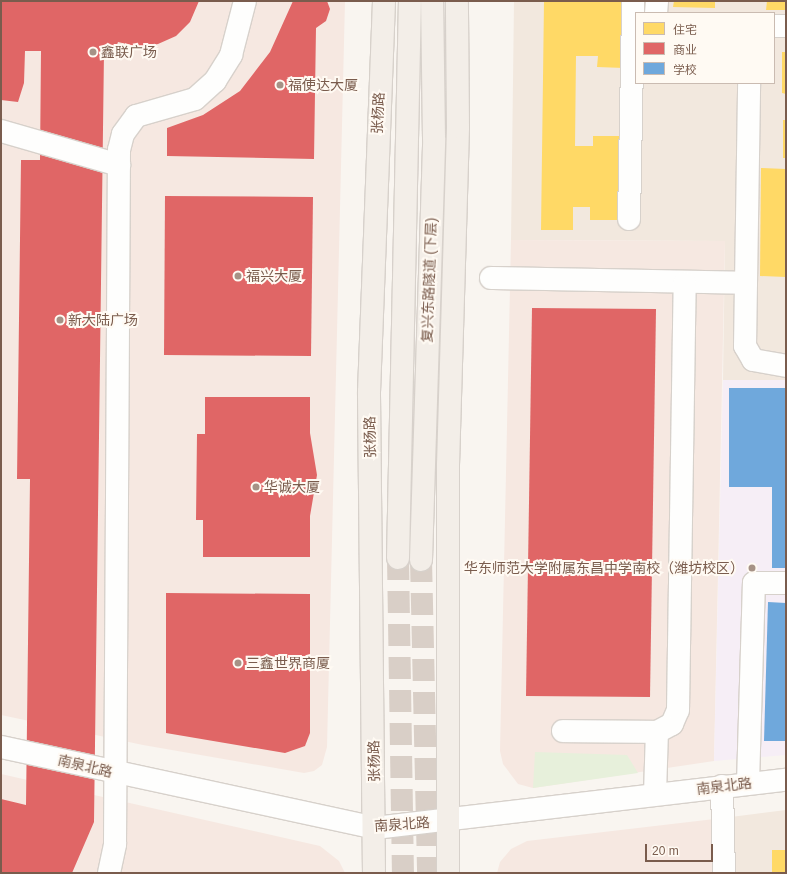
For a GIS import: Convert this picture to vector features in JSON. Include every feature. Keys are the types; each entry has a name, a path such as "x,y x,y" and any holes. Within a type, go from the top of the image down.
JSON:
{"main road":[{"name":"张杨路","path":"374,873 375,828 369,392 384,1"},
{"name":"复兴东路隧道 (下层)","path":"398,558 410,1"},
{"name":"复兴东路隧道 (下层)","path":"421,560 434,138 432,1"},
{"path":"448,873 448,465 458,127 457,1"}],"street":[{"path":"109,873 115,844 119,165 123,134 136,116 195,99 215,81 231,55 245,1"},
{"path":"629,219 633,1"},
{"path":"656,12 657,1"},
{"path":"775,26 786,26"},
{"path":"749,84 746,346 753,360 786,366"},
{"path":"1,131 119,165"},
{"path":"491,278 746,283"},
{"path":"563,731 657,732 672,724 678,710 686,283"},
{"path":"748,783 754,583 786,583"},
{"path":"655,794 657,732"},
{"name":"南泉北路","path":"1,747 375,828 722,786 786,780"},
{"path":"722,786 724,873"}],"shaded area":[{"path":"1,1 345,1 327,747 322,765 314,771 304,773 143,745 1,715"},
{"path":"514,1 786,1 786,380 723,380 725,241 511,240"},
{"path":"511,240 725,241 714,761 533,788 518,784 503,764 500,751"},
{"name":"华东师范大学附属东昌中学南校（潍坊校区）","path":"723,380 786,380 786,755 714,761"},
{"path":"1,774 320,846 339,861 345,873 1,873"},
{"path":"786,810 786,873 724,873 723,818"},
{"path":"723,818 724,873 497,873 500,862 511,849 527,841"}],"green space":[{"path":"535,752 627,755 638,773 533,788"}],"building: 住宅":[{"path":"544,1 625,1 624,68 597,67 598,56 576,56 575,146 593,146 593,136 622,136 621,220 590,220 590,207 573,207 573,230 541,230"},
{"path":"674,1 715,1 715,8 673,7"},
{"path":"767,1 786,1 786,10 766,10"},
{"path":"782,52 786,52 786,94 782,93"},
{"path":"783,120 786,120 786,158 783,158"},
{"path":"761,168 786,169 786,277 760,276"},
{"path":"772,850 786,850 786,873 772,873"}],"building: 商业":[{"name":"新大陆广场","path":"1,1 199,1 190,22 176,36 158,44 139,47 118,42 114,53 104,52 94,822 72,873 1,873 1,799 26,805 30,479 17,479 21,160 40,160 41,51 25,51 24,83 18,102 1,100"},
{"name":"福使达大厦","path":"293,1 327,1 330,9 326,21 316,28 314,159 167,156 167,128 203,115 240,91 270,52"},
{"name":"福兴大厦","path":"165,196 313,197 311,356 164,355"},
{"path":"532,308 656,309 650,697 526,696"},
{"name":"华诚大厦","path":"205,397 310,397 310,433 317,475 310,516 310,557 203,557 203,520 196,520 197,434 205,434"},
{"name":"三鑫世界商厦","path":"166,593 310,594 310,733 305,746 285,753 166,733"}],"building: 学校":[{"path":"729,388 786,388 786,568 772,568 772,487 729,487"},
{"path":"768,602 786,603 786,741 764,741"}],"tunnel":[{"path":"398,558 403,873"},
{"path":"421,560 428,873"}],"place":[{"name":"鑫联广场","path":"93,52"},
{"name":"福使达大厦","path":"280,85"},
{"name":"福兴大厦","path":"238,276"},
{"name":"新大陆广场","path":"60,320"},
{"name":"华诚大厦","path":"256,487"},
{"name":"华东师范大学附属东昌中学南校（潍坊校区）","path":"752,568"},
{"name":"三鑫世界商厦","path":"238,663"}]}
